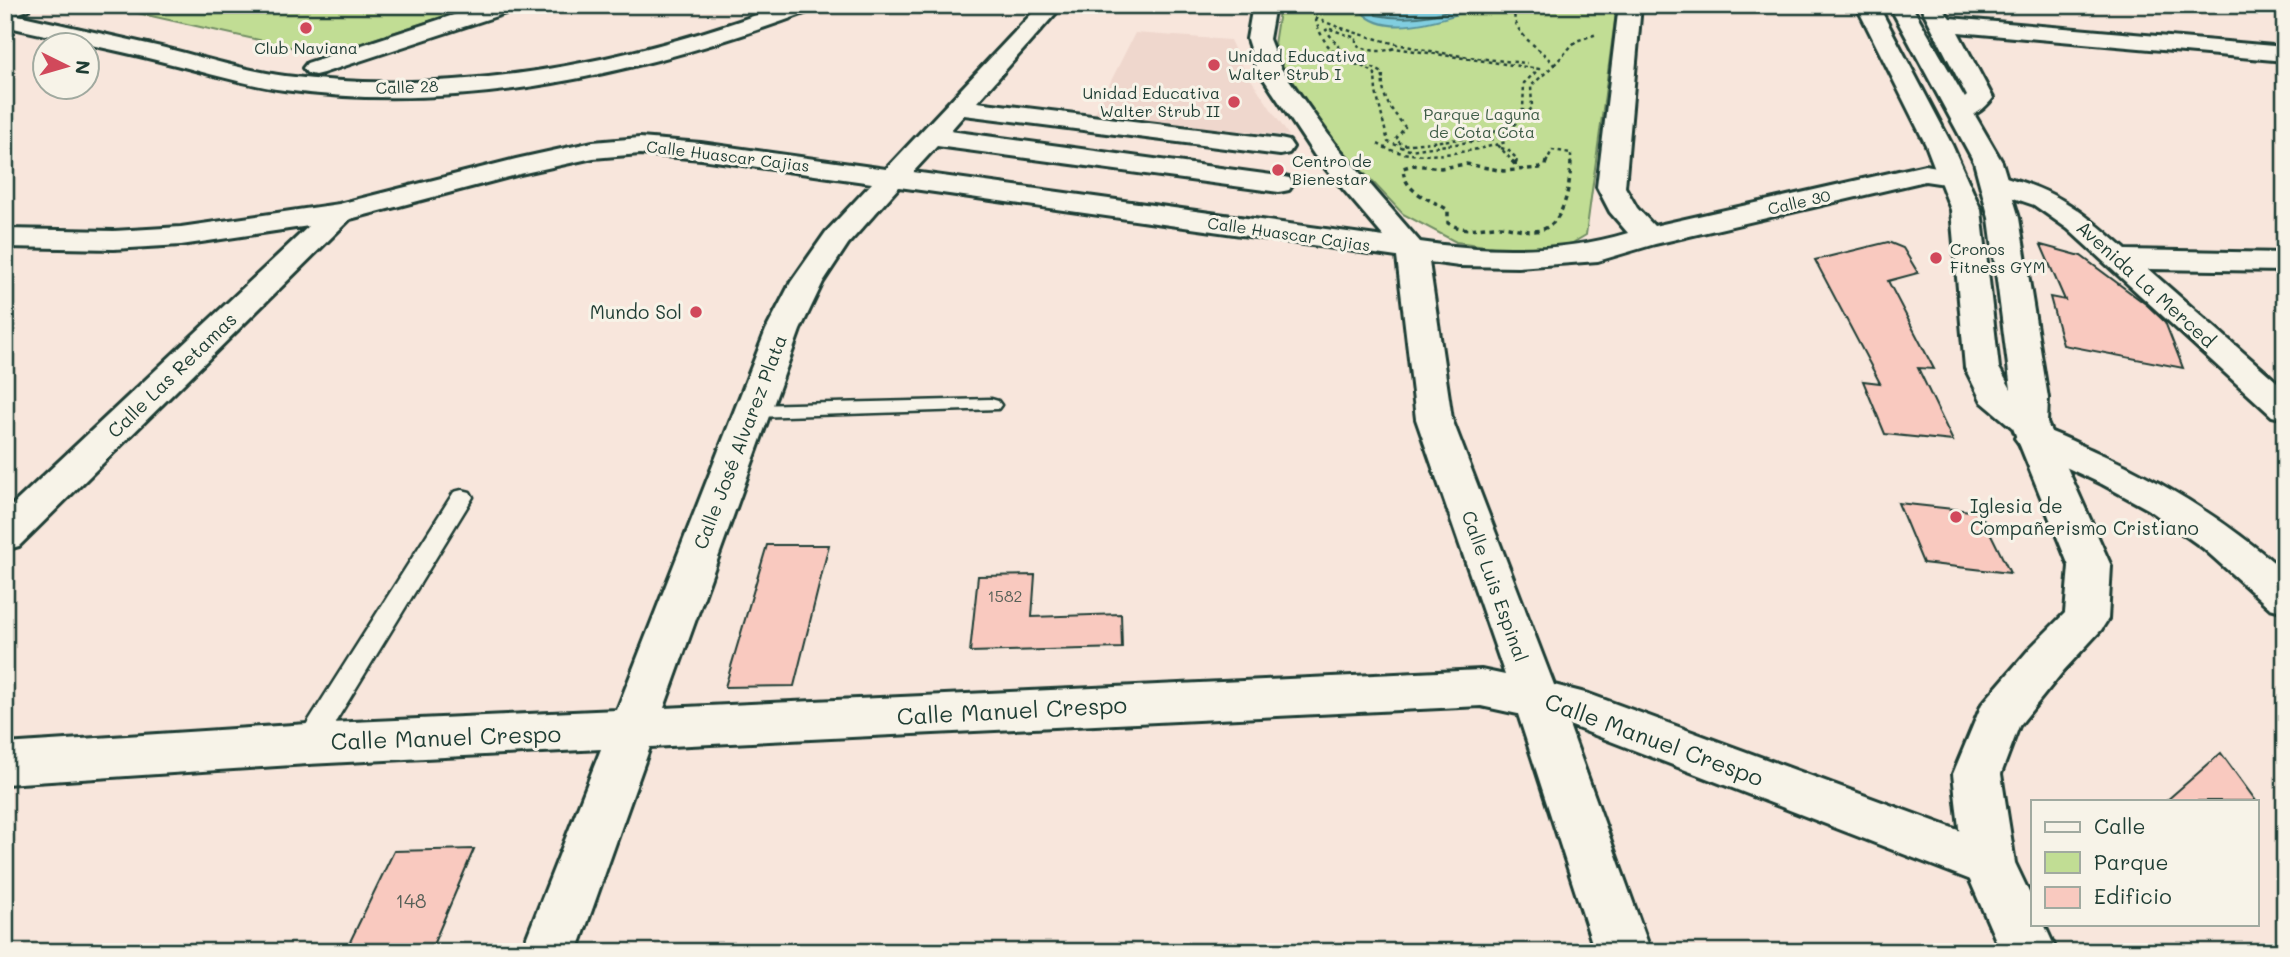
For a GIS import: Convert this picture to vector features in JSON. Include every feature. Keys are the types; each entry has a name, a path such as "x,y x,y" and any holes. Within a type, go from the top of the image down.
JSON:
{"street":[{"path":"5,11 20,5"},
{"path":"38,5 234,50"},
{"path":"287,83 315,68 507,5"},
{"name":"Calle 28","path":"5,19 254,78 287,83 369,88 453,86 573,72 644,50 763,5"},
{"name":"Calle 28","path":"261,56 315,68 387,72 474,70 530,65 644,50 721,36 805,5"},
{"name":"Calle José Alvarez Plata","path":"549,952 783,330 807,282 837,237 1052,5"},
{"path":"1264,5 1258,39 1268,67 1325,150 1412,252"},
{"path":"1630,5 1611,187 1625,212 1647,237"},
{"path":"1867,5 1904,75 1966,210 1982,368 1995,394 2032,430 2143,489 2182,513 2232,549 2285,597"},
{"path":"1900,5 1988,162 2004,218 2030,398 2032,430 2090,566 2086,619 2048,658 1999,717 1977,774 1989,864 2029,952"},
{"path":"1936,15 1980,98 1962,112"},
{"path":"1936,15 2285,54"},
{"path":"159,54 194,40"},
{"path":"959,107 1280,147"},
{"path":"932,137 1279,184"},
{"name":"Calle Huascar Cajias","path":"5,238 114,240 181,236 340,213 516,167 593,150 640,146 701,151 893,177 1412,252"},
{"name":"Calle 30","path":"1412,252 1459,257 1518,258 1598,252 1647,237 1925,173 1994,182"},
{"name":"Avenida La Merced","path":"1994,182 2044,200 2078,223 2285,408"},
{"name":"Calle Las Retamas","path":"5,536 340,213"},
{"name":"Calle Luis Espinal","path":"1412,252 1434,419 1536,698 1623,952"},
{"path":"2120,259 2285,262"},
{"name":"Calle Manuel Crespo","path":"5,764 308,744 1481,688 1573,707 1989,864"}],"lane":[{"path":"752,411 991,405"},
{"path":"308,744 462,497"}],"path":[{"path":"1313,5 1314,17 1329,47 1339,57 1367,67 1375,74 1373,90 1385,117 1388,142 1401,149 1473,143 1500,137 1532,108 1531,86 1576,41 1595,34 1626,37"},
{"path":"1515,5 1513,24 1549,57 1552,66"},
{"path":"1314,17 1338,28 1397,45 1552,66"},
{"path":"1330,29 1356,38 1356,44 1366,50 1384,51 1395,48 1539,68 1524,83 1523,110 1490,136 1399,144 1397,135 1405,127 1387,102 1382,90 1382,73 1344,54 1325,30 1330,29"},
{"path":"1378,144 1388,151 1410,155 1506,142"},
{"path":"1498,145 1517,159 1516,166"},
{"path":"1552,150 1571,153 1560,215 1551,226 1540,231 1503,226 1470,231 1456,228 1448,223 1448,209 1410,188 1403,179 1402,170 1408,166 1436,168 1466,164 1499,170 1527,169 1545,166 1552,150"}],"shaded area":[{"path":"1135,33 1230,40 1242,66 1289,136 1094,115"}],"green space":[{"name":"Club Naviana","path":"102,5 479,5 337,51 317,53"},
{"name":"Parque Laguna de Cota Cota","path":"1280,5 1617,5 1586,235 1569,245 1516,250 1456,242 1403,214 1332,139 1283,66 1274,44"}],"water":[{"path":"1370,5 1487,5 1423,23 1388,25 1374,21 1362,12"}],"building":[{"path":"1888,242 1903,248 1918,273 1888,281 1934,369 1918,368 1953,441 1885,434 1863,381 1880,383 1815,260"},
{"path":"2041,245 2081,256 2147,305 2165,322 2183,368 2063,345 2050,297 2065,300"},
{"path":"1898,503 1980,512 2010,573 1923,563"},
{"path":"767,545 829,545 794,686 725,687"},
{"path":"1035,575 1032,617 1121,614 1122,648 970,652 978,576"},
{"path":"2221,753 2255,800 2167,800"},
{"path":"474,849 430,952 345,952 394,851"}],"place":[{"name":"Club Naviana","path":"306,28"},
{"name":"Unidad Educativa Walter Strub I","path":"1214,65"},
{"name":"Unidad Educativa Walter Strub II","path":"1234,102"},
{"name":"Centro de Bienestar","path":"1278,170"},
{"name":"Cronos Fitness GYM","path":"1936,258"},
{"name":"Mundo Sol","path":"696,312"},
{"name":"Iglesia de Compañerismo Cristiano","path":"1956,517"}]}
